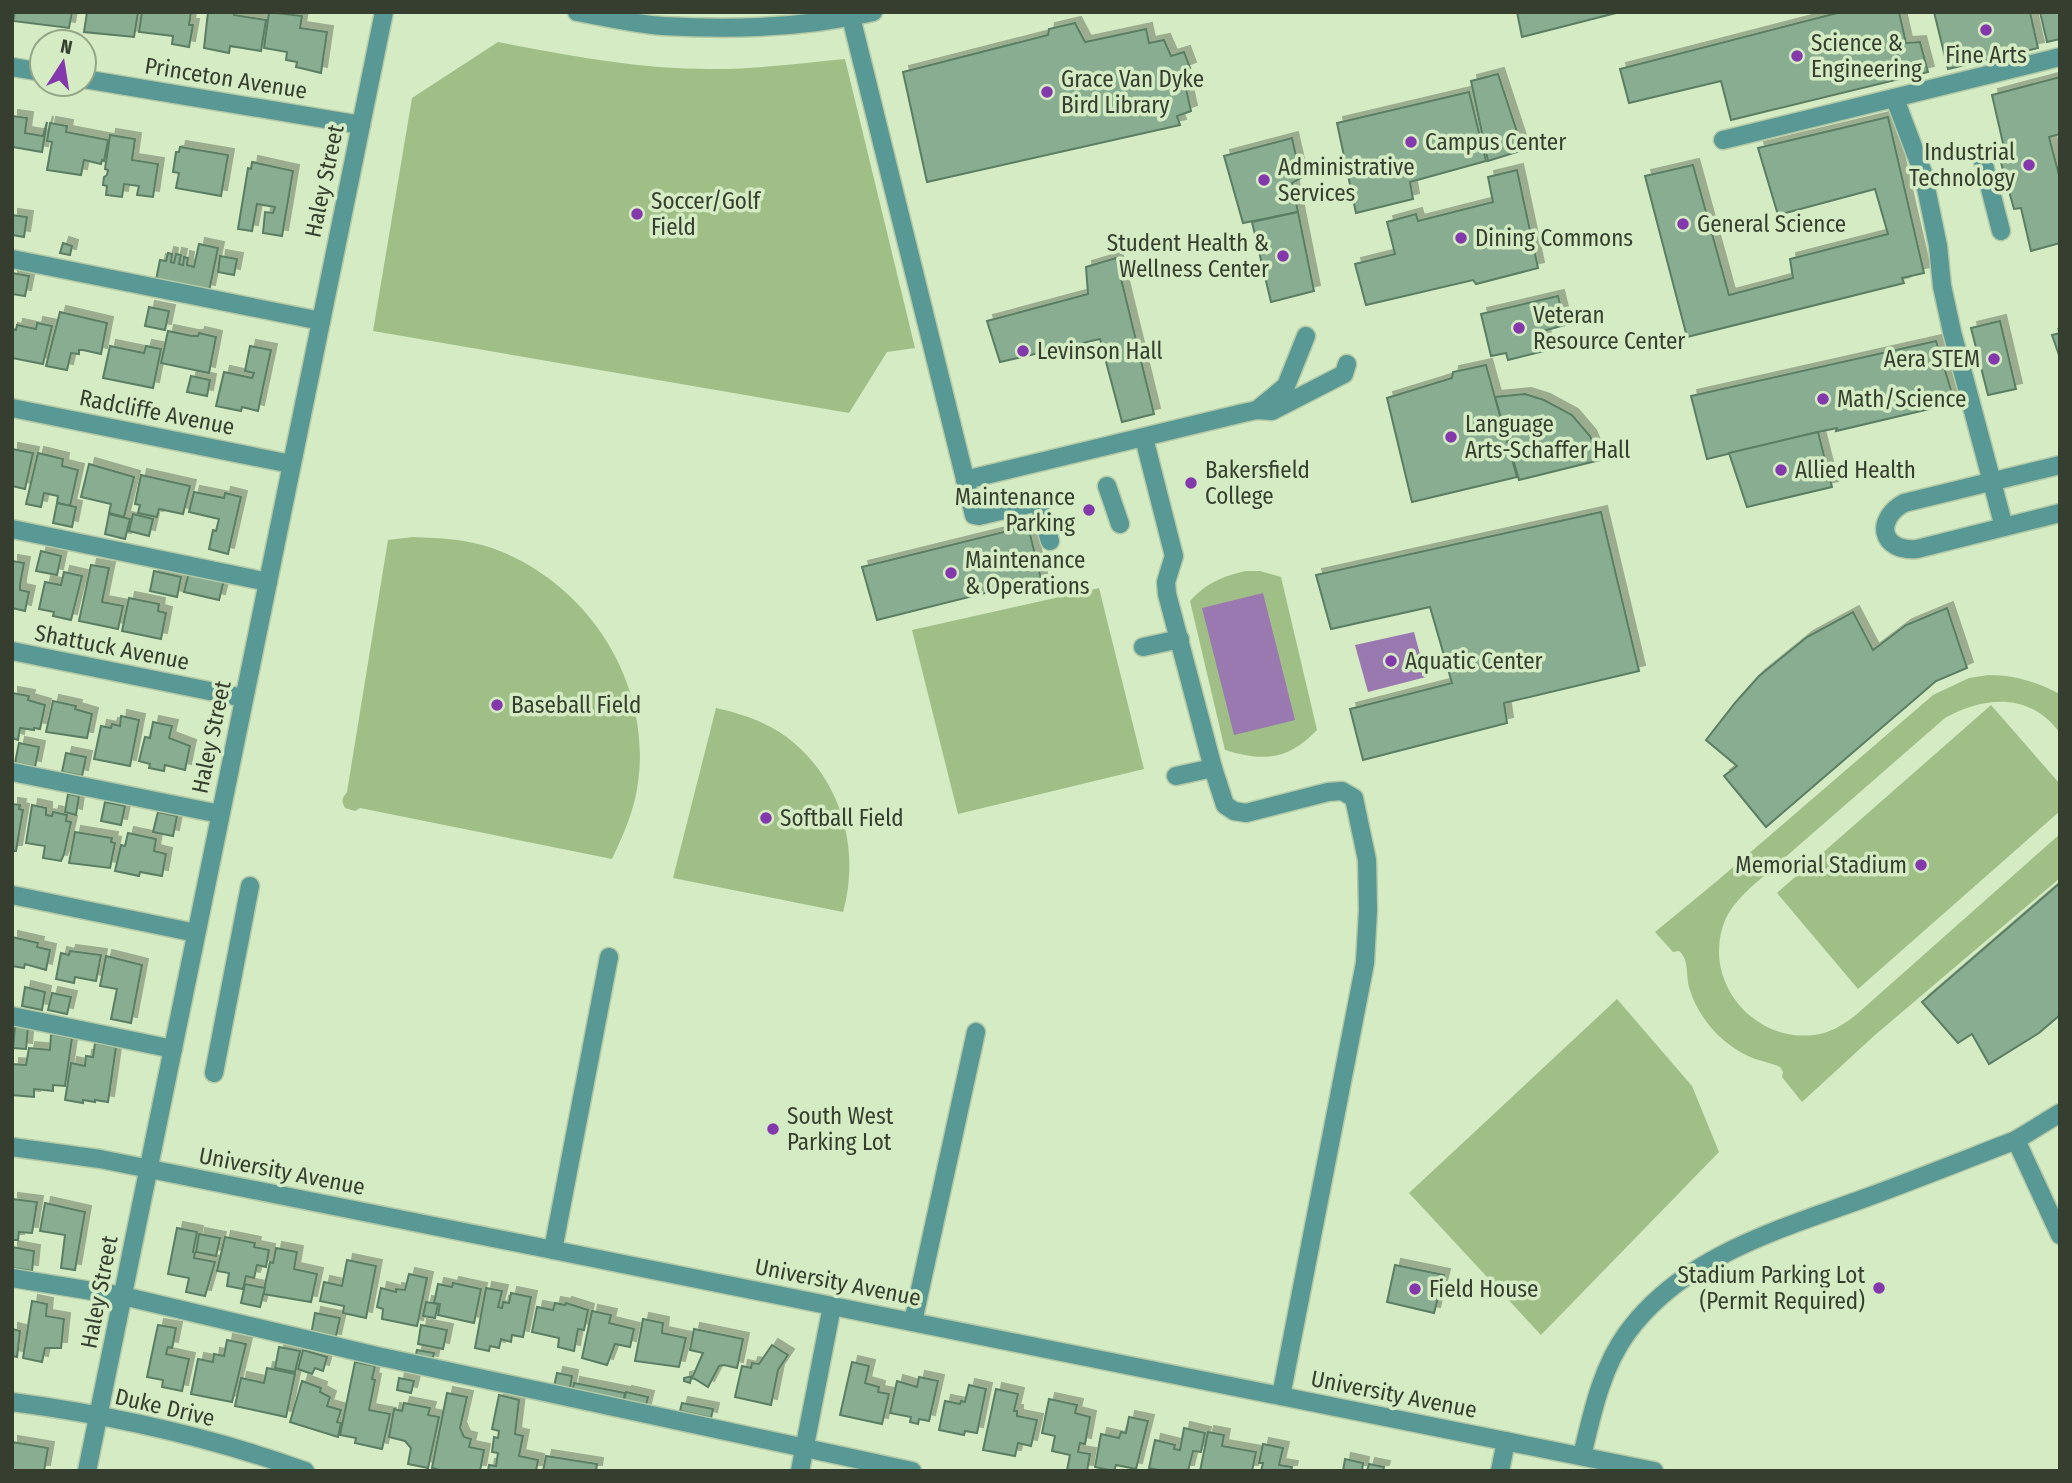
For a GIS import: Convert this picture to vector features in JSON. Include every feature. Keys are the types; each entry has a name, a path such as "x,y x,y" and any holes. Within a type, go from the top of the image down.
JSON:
{"street":[{"name":"Haley Street","path":"87,1471 384,12"},
{"path":"577,12 661,26 741,27 851,17 873,12"},
{"path":"851,17 904,222 974,515 1038,502 1051,541"},
{"path":"1723,140 2060,57"},
{"name":"Princeton Avenue","path":"98,81 360,125"},
{"path":"1895,99 1923,173 1952,332 2004,527"},
{"path":"1983,161 2001,231"},
{"path":"12,259 321,321"},
{"path":"1258,410 1286,386 1306,336"},
{"path":"965,480 1258,410 1272,411 1344,374 1347,364"},
{"name":"Radcliffe Avenue","path":"12,408 291,464"},
{"path":"1144,438 1174,556 1167,582 1167,594 1225,805 1234,811 1246,813 1328,792 1342,791 1354,798 1367,860 1365,963 1281,1396"},
{"path":"2060,466 1904,503 1887,517 1885,530 1890,542 1898,548 1908,550 2060,513"},
{"path":"1107,486 1120,524"},
{"path":"12,529 268,582"},
{"path":"1143,647 1180,639"},
{"name":"Shattuck Avenue","path":"12,651 244,698"},
{"path":"1176,776 1213,768"},
{"path":"12,772 220,814"},
{"path":"214,1073 250,886"},
{"path":"12,895 196,933"},
{"path":"553,1250 609,957"},
{"path":"12,1016 173,1049"},
{"path":"913,1322 976,1032"},
{"path":"1582,1456 1600,1385 1612,1358 1627,1332 1674,1283 1724,1253 2016,1140 2060,1113"},
{"path":"2016,1140 2060,1235"},
{"name":"University Avenue","path":"12,1147 150,1169 1654,1471"},
{"path":"12,1278 123,1297 377,1356 912,1471"},
{"path":"800,1471 832,1306"},
{"name":"Duke Drive","path":"12,1402 189,1436 305,1471"},
{"path":"1500,1471 1506,1441"}],"green space":[{"name":"Soccer/Golf Field","path":"498,42 607,61 689,69 749,68 845,59 915,348 887,352 849,413 373,331 412,98"},
{"name":"Baseball Field","path":"413,537 472,543 492,548 528,565 560,587 588,615 610,647 627,682 637,720 640,759 633,807 612,859 360,808 355,811 345,808 343,800 347,792 388,540"},
{"path":"1246,571 1260,571 1281,577 1317,730 1296,747 1275,756 1252,756 1225,750 1190,601 1215,581"},
{"path":"1099,588 1144,769 958,814 912,630"},
{"path":"1988,675 2025,680 2060,694 2060,733 2035,710 2006,702 1975,705 1945,718 1737,902 1726,918 1719,942 1720,965 1727,987 1740,1006 1757,1021 1777,1031 1800,1036 1824,1033 1857,1014 2060,834 2060,878 1875,1035 1802,1102 1782,1077 1780,1067 1752,1058 1728,1044 1711,1028 1693,998 1682,954 1679,951 1673,952 1655,932 1933,695 1969,678"},
{"path":"1991,705 2060,784 2060,811 1858,989 1777,893"},
{"name":"Softball Field","path":"716,708 747,717 776,730 797,746 815,765 829,787 840,810 849,861 843,912 673,878"},
{"path":"1617,999 1692,1086 1719,1152 1541,1335 1409,1193"}],"shaded area":[{"path":"1263,593 1295,720 1234,735 1202,608"},
{"name":"Aquatic Center","path":"1414,632 1426,677 1368,692 1355,645"}],"building":[{"path":"15,12 72,12 69,28 13,21"},
{"path":"87,12 138,12 134,37 98,33 98,28 85,28"},
{"path":"142,12 191,12 189,25 193,25 189,47 172,44 173,36 139,32"},
{"path":"208,12 234,12 234,15 266,20 261,51 230,46 229,53 204,48"},
{"path":"269,12 302,16 300,28 327,32 321,73 296,67 297,62 286,60 287,52 264,48"},
{"path":"1517,12 1620,12 1522,37"},
{"name":"Science & Engineering","path":"1841,12 1899,12 1906,43 1920,42 1928,72 1731,120 1721,81 1629,103 1620,69"},
{"name":"Fine Arts","path":"1934,12 2030,12 2038,48 1948,69"},
{"name":"Fine Arts","path":"2040,12 2060,12 2060,39 2047,42"},
{"name":"Grace Van Dyke Bird Library","path":"1075,23 1085,42 1146,29 1149,43 1164,40 1171,56 1184,52 1190,68 1182,71 1191,111 1177,116 1180,125 927,182 903,72 1048,35 1049,29"},
{"path":"1498,74 1523,150 1488,161 1471,81"},
{"name":"Industrial Technology","path":"2060,77 2060,134 2049,137 2060,179 2060,243 2031,251 2021,208 2014,209 1998,152 2005,152 1992,95"},
{"name":"Campus Center","path":"1469,92 1486,161 1410,182 1413,199 1356,213 1337,123"},
{"path":"12,116 27,118 25,133 43,136 47,122 42,152 12,149"},
{"name":"General Science","path":"1888,117 1924,273 1902,278 1904,283 1687,337 1645,176 1693,165 1729,295 1793,278 1790,259 1888,234 1875,189 1778,215 1758,148"},
{"path":"50,123 67,126 66,132 108,140 104,161 102,160 101,164 84,160 81,175 47,170 52,142 47,141"},
{"path":"110,135 135,139 132,160 158,164 153,197 137,195 139,186 124,184 122,197 106,195 107,186 103,185 108,170 105,169"},
{"name":"Administrative Services","path":"1292,138 1301,178 1292,183 1298,212 1243,223 1224,156"},
{"path":"180,147 228,155 221,196 176,188 179,173 173,172 176,152 179,152"},
{"path":"252,162 293,171 282,236 263,233 265,212 273,213 275,207 257,204 252,231 238,229 248,168 251,169"},
{"name":"Dining Commons","path":"1517,170 1538,268 1476,284 1473,280 1366,305 1355,264 1395,254 1387,222 1416,214 1418,221 1493,202 1488,177"},
{"name":"Student Health & Wellness Center","path":"1298,212 1314,291 1271,302 1252,222"},
{"path":"12,215 27,217 24,237 12,235"},
{"path":"63,243 72,246 70,255 60,253"},
{"path":"199,244 218,248 209,291 156,280 160,260 166,261 168,253 172,254 171,262 174,263 176,254 181,255 179,264 183,265 184,257 188,258 187,265 194,267"},
{"path":"220,256 237,259 234,275 218,272"},
{"name":"Levinson Hall","path":"1116,258 1154,414 1122,422 1100,339 1000,362 987,321 1088,294 1086,267"},
{"path":"12,273 29,276 25,296 12,294"},
{"name":"Veteran Resource Center","path":"1558,296 1565,325 1543,331 1548,350 1508,360 1506,353 1491,356 1481,314"},
{"path":"149,307 169,311 165,330 145,326"},
{"path":"60,312 107,323 101,354 79,350 79,354 71,353 67,370 46,366"},
{"name":"Aera STEM","path":"2000,321 2016,389 1988,395 1971,328"},
{"path":"37,323 52,326 43,364 12,358 12,329 16,330 17,325 36,329"},
{"path":"168,331 216,337 209,373 161,363"},
{"path":"2060,333 2060,358 2052,335"},
{"name":"Math/Science","path":"1936,341 1955,403 1707,459 1691,396"},
{"path":"110,346 144,353 146,346 161,349 153,388 103,378"},
{"path":"250,346 271,350 258,411 216,406 224,372 252,378 254,373 245,371"},
{"name":"Language Arts-Schaffer Hall","path":"1486,365 1517,477 1412,502 1387,398 1452,378 1453,372"},
{"path":"191,376 210,380 207,396 187,392"},
{"path":"1525,394 1544,400 1572,415 1590,436 1600,460 1519,480 1495,397"},
{"name":"Allied Health","path":"1818,432 1832,487 1747,507 1729,453"},
{"path":"12,449 33,453 25,489 12,486"},
{"path":"38,453 63,459 62,466 78,470 70,506 57,503 58,496 44,493 41,507 26,504"},
{"path":"89,464 134,477 124,517 109,513 111,504 81,497"},
{"path":"141,475 190,486 183,514 159,509 157,517 138,513 140,505 135,504"},
{"path":"194,492 224,498 225,493 241,497 228,554 209,549 213,530 216,531 219,519 189,512"},
{"path":"57,503 76,507 72,527 53,523"},
{"path":"1601,512 1639,671 1504,703 1507,723 1363,760 1350,709 1452,683 1430,607 1331,629 1316,575"},
{"path":"109,514 130,519 125,539 105,534"},
{"path":"133,514 153,519 149,536 129,531"},
{"name":"Maintenance & Operations","path":"1028,526 1041,579 877,620 862,567"},
{"path":"41,551 61,556 57,575 36,571"},
{"path":"12,561 24,563 20,590 29,592 25,611 12,608"},
{"path":"91,565 109,568 102,602 123,606 118,629 79,621"},
{"path":"154,571 181,577 177,597 150,591"},
{"path":"64,572 82,576 71,620 39,609 45,582 61,585"},
{"path":"189,572 224,580 219,600 184,592"},
{"path":"129,598 159,604 158,611 166,613 161,639 122,631"},
{"path":"1947,608 1967,668 1936,681 1766,827 1724,776 1737,766 1706,740 1735,703 1759,676 1807,637 1853,612 1873,650 1906,625"},
{"path":"12,693 29,696 28,700 45,705 40,729 20,728 18,740 12,738"},
{"path":"53,701 76,706 75,709 92,714 87,738 46,732"},
{"path":"121,716 139,720 130,766 94,759 101,726 120,726"},
{"path":"153,722 172,726 169,738 190,746 185,770 165,765 164,771 149,768 150,764 139,761 145,737 150,738"},
{"path":"19,743 39,747 35,767 15,763"},
{"path":"66,753 86,757 82,776 62,772"},
{"path":"68,794 79,796 76,815 65,812"},
{"path":"105,802 125,806 121,825 101,821"},
{"path":"12,804 20,805 19,809 23,810 16,851 12,851"},
{"path":"32,805 46,808 46,815 52,816 53,812 67,815 66,821 71,822 61,861 43,858 45,846 26,843"},
{"path":"158,812 177,816 173,836 153,832"},
{"path":"75,832 112,838 111,842 115,843 110,868 69,863"},
{"path":"128,833 156,839 154,851 166,854 162,876 140,872 139,876 115,871 121,845 125,846"},
{"path":"2060,883 2060,1015 2039,1033 1989,1064 1972,1034 1958,1043 1922,1002"},
{"path":"12,937 38,943 37,947 50,950 46,970 25,964 24,968 12,966"},
{"path":"70,951 101,955 96,981 75,977 74,983 56,979 61,953 69,955"},
{"path":"106,956 142,965 131,1023 111,1019 117,989 100,986"},
{"path":"25,987 45,992 42,1010 22,1006"},
{"path":"52,993 71,997 67,1014 48,1010"},
{"path":"15,1026 28,1027 26,1049 13,1048"},
{"path":"51,1034 72,1038 65,1086 53,1085 53,1091 34,1089 34,1097 12,1095 13,1064 26,1065 29,1048 50,1050"},
{"path":"95,1043 116,1047 108,1102 83,1100 83,1103 65,1100 71,1063 85,1066 86,1056 93,1057"},
{"path":"12,1199 37,1202 32,1233 19,1232 18,1240 12,1240"},
{"path":"45,1203 85,1212 75,1270 61,1268 65,1235 40,1231"},
{"path":"177,1228 197,1232 194,1258 215,1262 205,1296 186,1292 189,1278 168,1274"},
{"path":"199,1234 220,1238 216,1256 196,1252"},
{"path":"225,1237 255,1243 254,1247 269,1250 266,1267 257,1265 254,1278 246,1276 243,1289 227,1286 229,1273 217,1271"},
{"path":"12,1247 34,1251 32,1271 12,1268"},
{"path":"276,1248 297,1252 294,1269 317,1274 311,1302 263,1294"},
{"path":"347,1260 376,1266 366,1318 343,1313 344,1306 320,1301 324,1282 342,1286"},
{"name":"Field House","path":"1395,1265 1444,1275 1434,1313 1387,1302"},
{"path":"409,1274 427,1278 417,1326 382,1319 383,1309 377,1307 381,1288 396,1292 396,1289 405,1290"},
{"path":"453,1283 481,1289 474,1323 438,1315 440,1304 434,1303 438,1284 452,1287"},
{"path":"245,1284 265,1288 260,1307 241,1303"},
{"path":"486,1288 502,1291 498,1307 502,1308 503,1302 509,1303 511,1293 531,1297 523,1337 512,1335 511,1342 501,1339 499,1348 490,1346 489,1351 475,1348"},
{"path":"32,1301 47,1304 46,1316 64,1319 61,1348 45,1348 42,1362 23,1358"},
{"path":"426,1302 438,1304 435,1318 423,1316"},
{"path":"555,1303 566,1303 588,1310 584,1330 578,1329 574,1351 558,1347 559,1338 532,1332 537,1307 553,1310"},
{"path":"592,1311 611,1315 609,1323 634,1329 630,1347 615,1344 607,1365 582,1358"},
{"path":"315,1313 340,1318 335,1340 311,1335"},
{"path":"643,1319 663,1323 662,1333 686,1338 679,1367 635,1361"},
{"path":"158,1325 176,1328 172,1348 168,1347 166,1354 189,1359 182,1391 162,1387 163,1380 147,1377"},
{"path":"421,1325 447,1330 443,1349 418,1344"},
{"path":"12,1329 20,1331 17,1357 12,1356"},
{"path":"694,1329 743,1339 737,1368 719,1366 708,1387 691,1378 690,1383 684,1381 684,1378 693,1376 703,1353 690,1350"},
{"path":"227,1340 246,1344 232,1402 191,1394 198,1359 213,1362 214,1354 224,1356"},
{"path":"772,1345 788,1355 778,1370 771,1405 735,1397 742,1366 751,1368 752,1363 759,1364"},
{"path":"279,1347 300,1351 295,1372 275,1368"},
{"path":"303,1350 327,1357 323,1371 315,1368 312,1374 298,1369"},
{"path":"417,1350 434,1353 432,1362 415,1358"},
{"path":"355,1362 375,1366 369,1410 390,1414 382,1449 355,1443 356,1438 340,1435"},
{"path":"852,1362 869,1366 865,1383 879,1387 878,1392 889,1394 882,1424 840,1415"},
{"path":"267,1368 295,1374 286,1417 235,1406 241,1378 264,1383"},
{"path":"557,1373 572,1376 569,1394 553,1391"},
{"path":"919,1377 938,1381 929,1421 919,1419 918,1424 910,1422 911,1417 890,1413 897,1381 917,1387"},
{"path":"399,1378 414,1381 411,1393 397,1390"},
{"path":"302,1381 321,1388 320,1392 330,1397 327,1406 341,1410 337,1422 341,1423 338,1437 290,1422"},
{"path":"574,1383 625,1393 623,1405 572,1395"},
{"path":"969,1385 986,1389 977,1433 965,1431 964,1435 939,1430 945,1401 960,1404 961,1401 965,1402"},
{"path":"996,1389 1018,1394 1014,1411 1017,1411 1017,1416 1037,1420 1031,1446 1018,1443 1015,1456 983,1450"},
{"path":"626,1392 648,1397 645,1409 623,1405"},
{"path":"447,1393 467,1397 460,1428 464,1437 471,1439 469,1447 484,1450 480,1471 444,1471 432,1468"},
{"path":"499,1395 519,1400 515,1434 523,1436 519,1456 538,1460 536,1471 488,1471 489,1465 496,1466 498,1453 492,1452 494,1437 498,1438 499,1431 492,1429"},
{"path":"1049,1399 1077,1405 1075,1413 1090,1417 1085,1444 1080,1443 1078,1452 1090,1454 1087,1471 1067,1470 1070,1455 1052,1451 1055,1436 1042,1433"},
{"path":"404,1403 430,1408 428,1415 439,1417 428,1468 408,1464 411,1448 405,1441 389,1437 394,1409 402,1411"},
{"path":"682,1403 713,1409 711,1418 680,1411"},
{"path":"1129,1417 1148,1421 1136,1469 1116,1465 1114,1471 1095,1467 1101,1434 1119,1438 1121,1432 1126,1433"},
{"path":"1184,1428 1205,1433 1201,1452 1193,1451 1188,1471 1149,1468 1155,1440 1175,1445 1174,1449 1180,1450"},
{"path":"1208,1432 1224,1435 1222,1446 1256,1452 1252,1471 1200,1471"},
{"path":"12,1442 48,1448 44,1471 12,1471"},
{"path":"1263,1444 1283,1448 1279,1465 1292,1467 1291,1471 1261,1471 1263,1463 1259,1463"},
{"path":"546,1456 597,1464 596,1471 543,1471"},
{"path":"1345,1459 1363,1463 1362,1471 1343,1471"},
{"path":"1369,1464 1384,1467 1383,1471 1367,1471"}],"place":[{"name":"Fine Arts","path":"1986,30"},
{"name":"Science & Engineering","path":"1797,56"},
{"name":"Grace Van Dyke Bird Library","path":"1047,92"},
{"name":"Campus Center","path":"1411,142"},
{"name":"Industrial Technology","path":"2029,165"},
{"name":"Administrative Services","path":"1264,180"},
{"name":"Soccer/Golf Field","path":"637,214"},
{"name":"General Science","path":"1683,224"},
{"name":"Dining Commons","path":"1461,238"},
{"name":"Student Health & Wellness Center","path":"1283,256"},
{"name":"Veteran Resource Center","path":"1519,328"},
{"name":"Levinson Hall","path":"1023,351"},
{"name":"Aera STEM","path":"1994,359"},
{"name":"Math/Science","path":"1823,399"},
{"name":"Language Arts-Schaffer Hall","path":"1451,437"},
{"name":"Allied Health","path":"1781,470"},
{"name":"Bakersfield College","path":"1191,483"},
{"name":"Maintenance Parking","path":"1089,510"},
{"name":"Maintenance & Operations","path":"951,573"},
{"name":"Aquatic Center","path":"1391,661"},
{"name":"Baseball Field","path":"497,705"},
{"name":"Softball Field","path":"766,818"},
{"name":"Memorial Stadium","path":"1921,865"},
{"name":"South West Parking Lot","path":"773,1129"},
{"name":"Stadium Parking Lot (Permit Required)","path":"1879,1288"},
{"name":"Field House","path":"1415,1289"}]}
